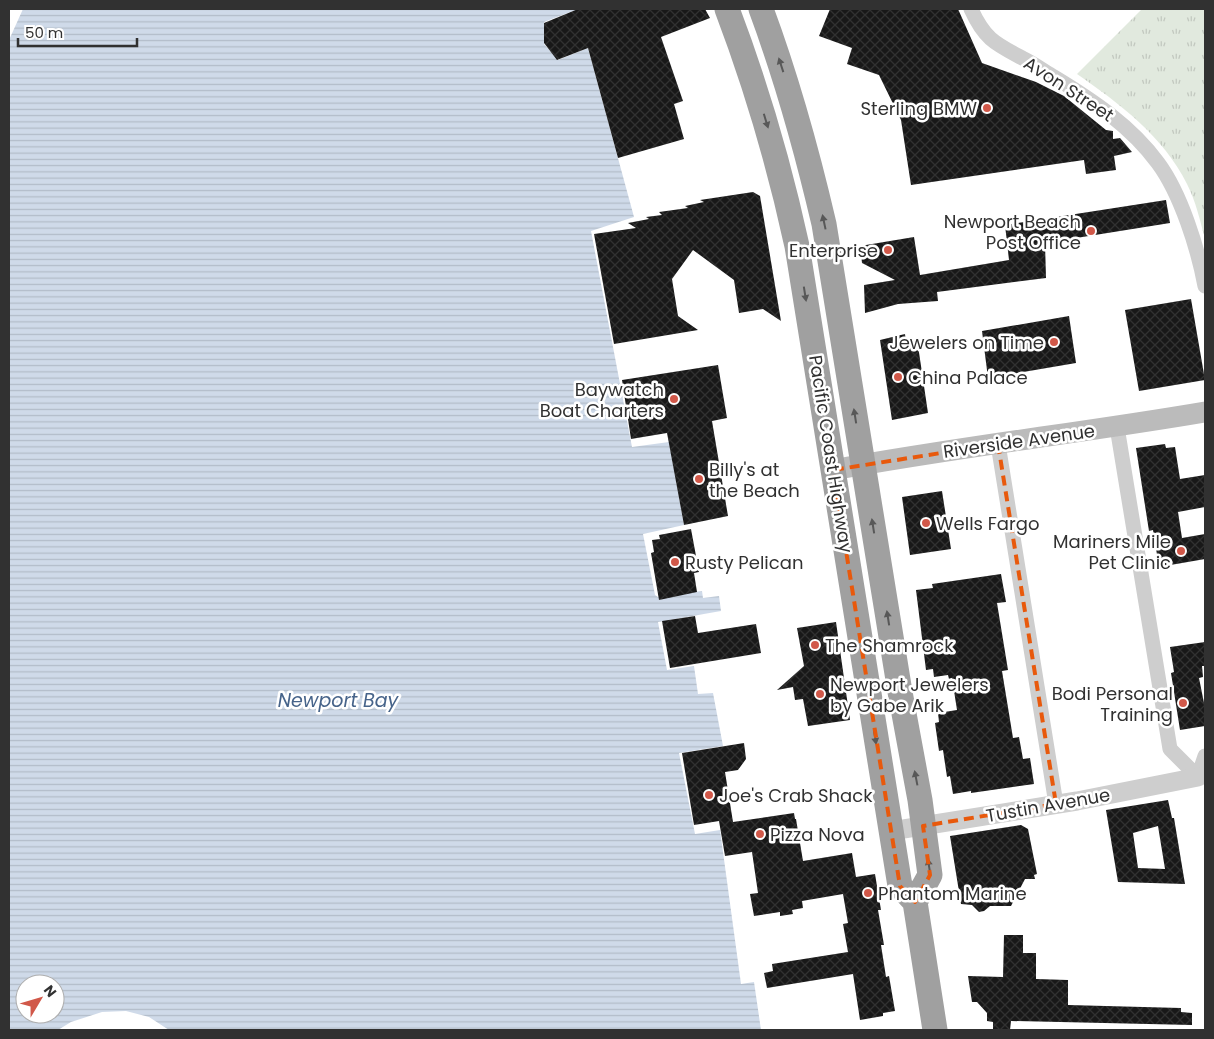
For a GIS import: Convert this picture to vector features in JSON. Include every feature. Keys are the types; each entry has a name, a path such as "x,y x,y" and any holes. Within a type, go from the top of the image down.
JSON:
{"highway":[{"name":"Pacific Coast Highway","path":"727,9 760,102 783,182 797,246 900,886 915,902 930,876 920,800 900,692 822,215 796,111 760,9"},
{"path":"915,902 935,1030"}],"main road":[{"name":"Riverside Avenue","path":"834,470 1205,412"}],"street":[{"name":"Avon Street","path":"971,9 987,36 1002,49 1025,59 1086,96 1115,118 1137,139 1158,164 1174,194 1189,227 1205,286"},
{"path":"1117,427 1170,748 1202,776"},
{"path":"998,444 1056,804"},
{"path":"1202,776 1205,756"},
{"name":"Tustin Avenue","path":"891,831 1056,804 1202,776"}],"highlighted area":[{"path":"998,444 1056,804 923,826 930,875 915,902 900,886 833,470"}],"green space":[{"path":"1142,9 1205,9 1205,239 1198,211 1187,184 1166,151 1124,109 1077,74"}],"water":[{"name":"Newport Bay","path":"23,9 578,9 580,15 578,16 573,11 544,22 544,44 558,60 588,48 634,217 591,231 632,447 669,442 684,525 643,534 655,595 658,597 702,591 703,598 719,596 721,611 658,622 667,670 694,666 698,694 713,693 723,746 679,753 695,834 720,830 741,984 754,982 761,1030 169,1030 149,1017 126,1011 102,1012 71,1022 58,1030 9,1030 9,40"}],"building":[{"path":"578,9 705,9 710,18 661,37 683,101 674,104 684,139 618,158 588,48 557,60 544,43 544,23"},
{"name":"Sterling BMW","path":"830,9 958,9 982,63 1036,82 1064,96 1106,130 1113,131 1113,139 1120,138 1132,152 1114,156 1116,170 1086,174 1084,160 911,185 901,120 879,75 847,64 852,48 819,36"},
{"path":"753,192 760,196 781,321 763,309 739,313 734,280 693,250 672,279 678,316 698,330 614,344 594,234 636,228 628,223 649,219 646,217 662,215 659,212 688,208 685,206 704,202 700,200"},
{"path":"1166,200 1170,223 1045,243 1046,278 937,292 938,301 898,304 865,313 864,285 895,280 862,263 860,246 914,237 920,275 1009,260 1005,225"},
{"path":"1191,299 1205,380 1139,391 1125,310"},
{"path":"1069,316 1076,363 988,378 982,331"},
{"path":"905,334 906,342 917,339 928,413 892,420 880,340"},
{"path":"718,365 727,418 712,421 728,516 684,525 667,433 631,439 622,380"},
{"path":"1165,444 1166,448 1175,447 1180,479 1205,475 1205,507 1178,512 1182,538 1205,534 1205,559 1159,567 1153,530 1149,531 1136,448"},
{"name":"Wells Fargo","path":"942,491 951,549 910,555 902,497"},
{"name":"Rusty Pelican","path":"691,529 699,572 694,573 697,592 659,600 651,553 654,552 652,540 660,539 659,535"},
{"path":"1001,574 1006,602 997,603 1008,670 1002,671 1013,738 1019,737 1023,759 1030,758 1034,784 953,794 950,776 947,777 943,750 939,751 935,723 939,722 938,713 957,710 952,678 949,679 948,675 934,677 933,669 926,670 916,590 933,588 932,584"},
{"path":"695,616 698,633 756,624 761,653 670,668 662,621"},
{"path":"836,622 850,720 808,726 803,699 795,700 793,687 777,690 804,666 797,628"},
{"path":"1205,642 1205,666 1202,666 1203,677 1199,678 1205,708 1205,726 1180,730 1171,673 1174,672 1170,647"},
{"path":"744,743 746,759 738,770 725,772 733,822 794,813 803,861 852,853 856,877 875,874 881,910 878,910 884,945 881,945 886,977 889,976 895,1011 883,1013 883,1016 860,1020 853,974 767,988 764,973 773,971 772,964 848,952 843,924 848,923 843,894 802,901 803,908 792,910 793,914 780,916 780,912 754,916 750,894 758,893 752,852 725,856 719,821 694,825 682,753"},
{"path":"1168,800 1172,818 1174,818 1185,884 1118,882 1106,810","holes":["1158,826 1165,869 1138,868 1133,833"]},
{"path":"1021,825 1028,829 1037,874 1034,875 1035,879 1025,879 1011,906 990,906 984,911 979,912 972,905 961,904 950,836"},
{"path":"1004,935 1023,935 1023,953 1036,953 1036,979 1068,980 1068,1005 1181,1008 1181,1012 1192,1013 1192,1025 1011,1021 1010,1030 993,1030 993,1022 987,1021 987,1013 977,1002 972,1002 968,976 1003,977"}],"place":[{"name":"Sterling BMW","path":"987,108"},
{"name":"Newport Beach Post Office","path":"1091,231"},
{"name":"Enterprise","path":"888,250"},
{"name":"Jewelers on Time","path":"1054,342"},
{"name":"China Palace","path":"898,377"},
{"name":"Baywatch Boat Charters","path":"674,399"},
{"name":"Billy's at the Beach","path":"699,479"},
{"name":"Wells Fargo","path":"926,523"},
{"name":"Mariners Mile Pet Clinic","path":"1181,551"},
{"name":"Rusty Pelican","path":"675,562"},
{"name":"The Shamrock","path":"815,645"},
{"name":"Newport Jewelers by Gabe Arik","path":"820,694"},
{"name":"Bodi Personal Training","path":"1183,703"},
{"name":"Joe's Crab Shack","path":"709,795"},
{"name":"Pizza Nova","path":"760,834"},
{"name":"Phantom Marine","path":"868,893"}]}
